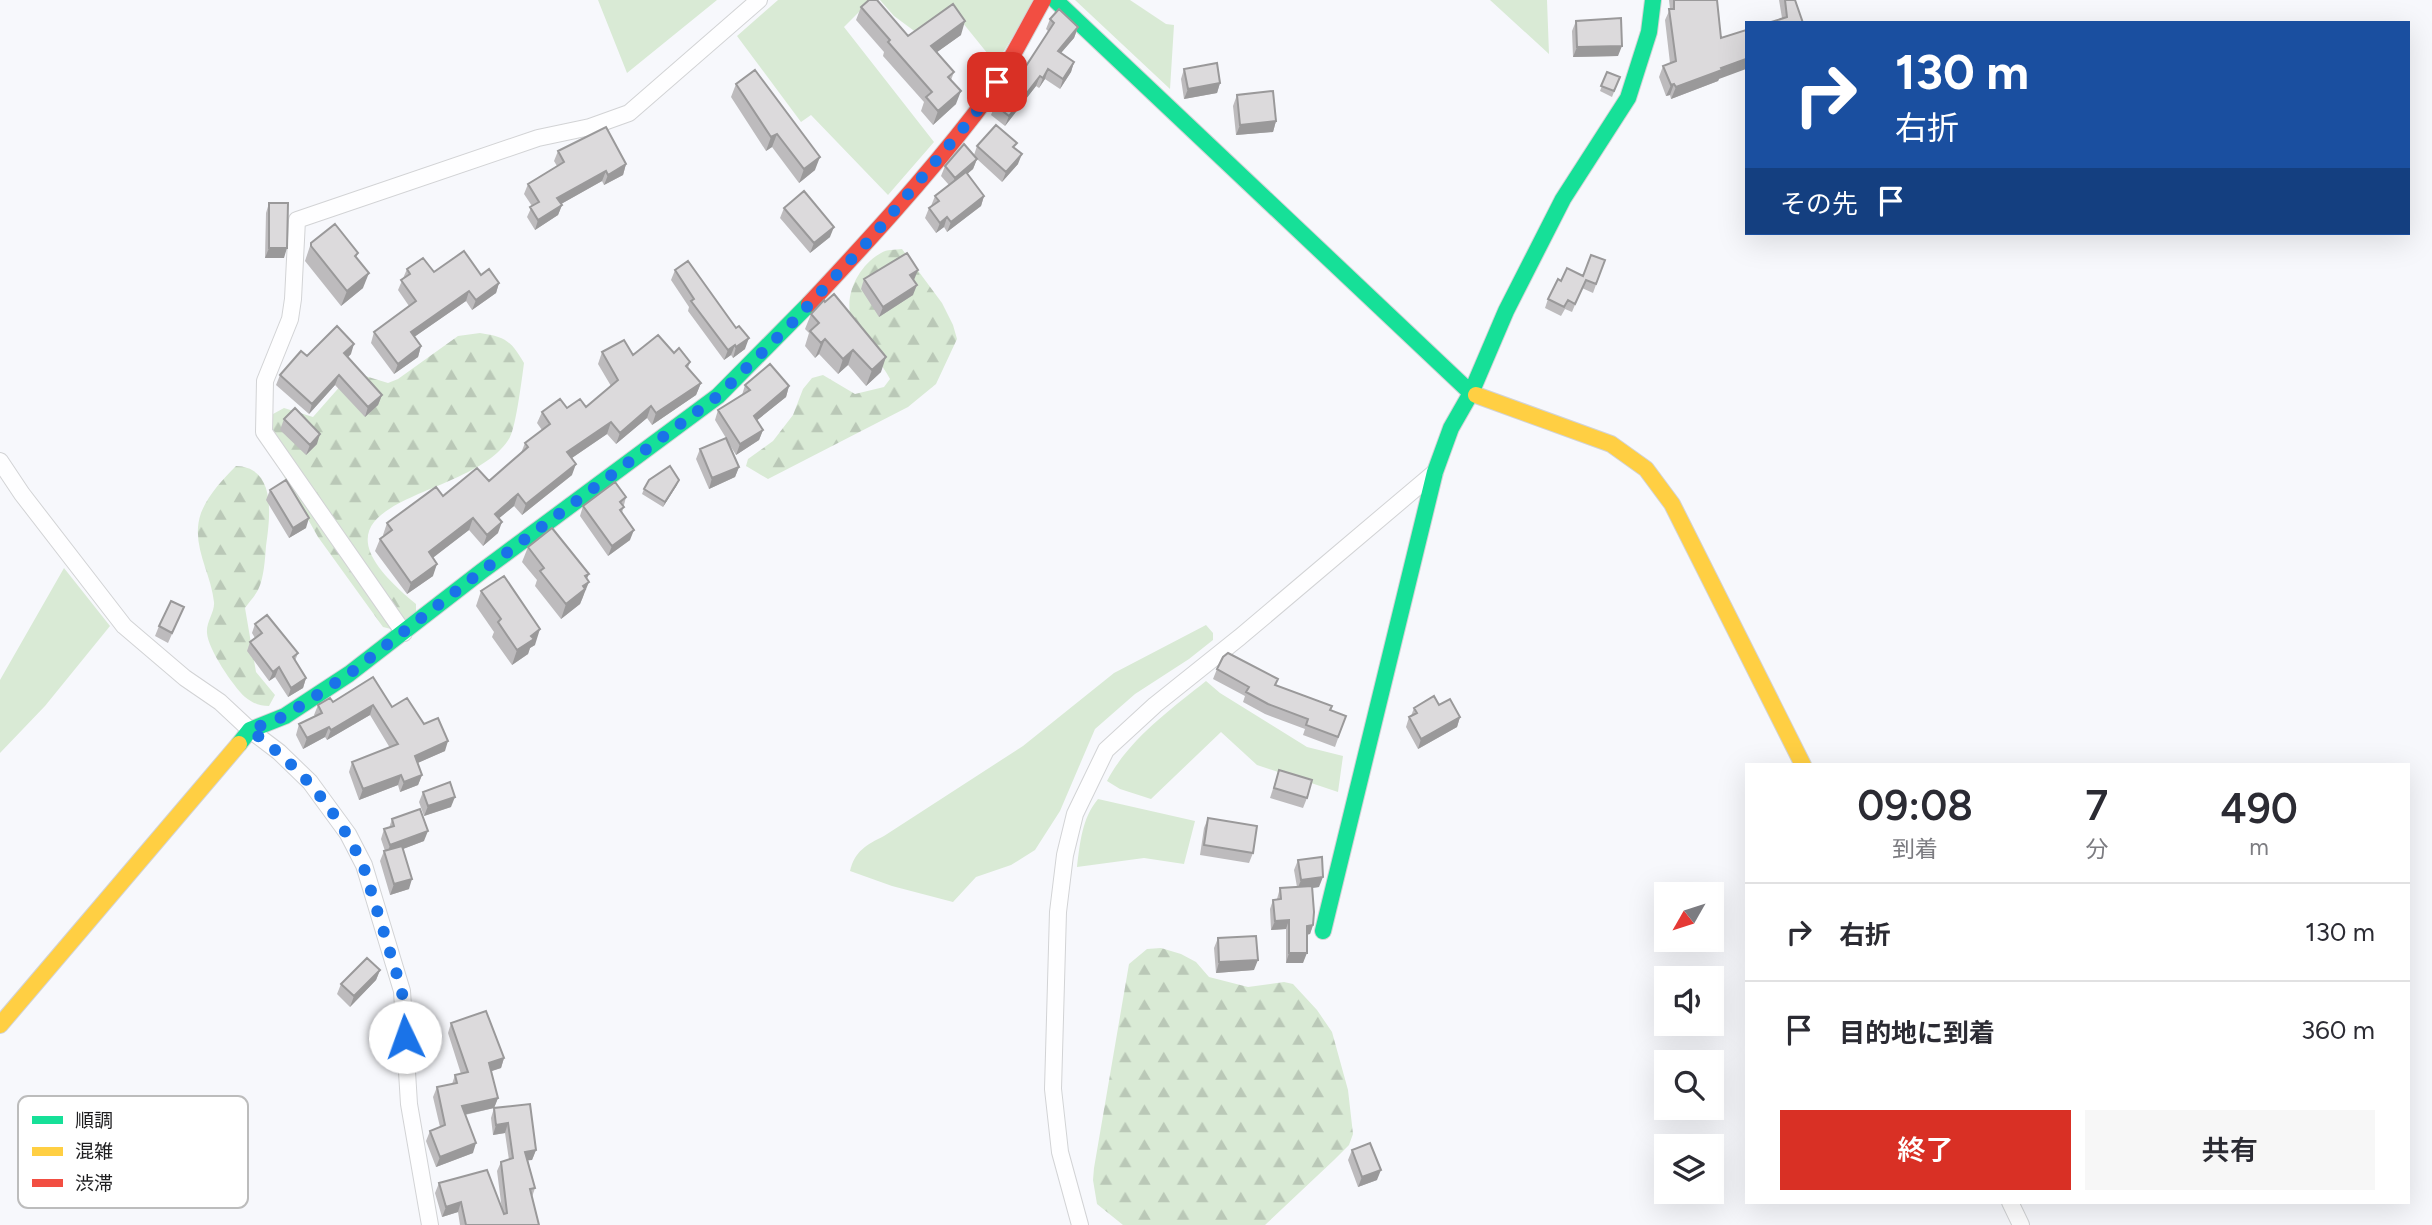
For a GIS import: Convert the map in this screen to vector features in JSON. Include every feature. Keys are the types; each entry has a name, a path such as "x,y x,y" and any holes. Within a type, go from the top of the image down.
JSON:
{"street":[{"path":"404,633 264,432 265,381 290,319 297,220 538,138 590,127 629,113 759,0"},
{"path":"0,1025 250,730 285,716 349,674 482,571 718,396 747,370 873,236 975,114 997,82 1042,0"},
{"path":"1055,0 1471,393 1611,444 1646,469 1672,504 1802,763"},
{"path":"1323,931 1435,472 1451,428 1471,393 1506,311 1563,199 1628,98 1649,32 1653,0"},
{"path":"0,461 22,494 124,626 279,752 310,782 348,834 363,865 402,991 408,1104 430,1225"},
{"path":"1080,1225 1060,1152 1053,1089 1059,912 1065,855 1075,814 1106,750 1155,705 1435,472"},
{"path":"2011,1204 2021,1225"}],"green space":[{"path":"598,0 717,0 627,73"},
{"path":"778,0 871,0 844,27 934,142 888,195 811,115 801,122 737,36"},
{"path":"880,0 1035,0 996,64 950,7 917,33 894,16"},
{"path":"1075,0 1130,0 1166,24 1174,25 1170,89"},
{"path":"1490,0 1547,0 1549,54"},
{"path":"902,249 942,303 957,339 936,384 908,407 768,479 746,466 748,459 773,441 793,415 803,389 812,378 823,375 855,394 884,387 890,379 856,326 849,304 856,278 867,264 883,252"},
{"path":"480,333 507,341 524,363 512,431 510,437 490,459 398,504 376,520 368,540 379,568 416,604 416,614 391,629 383,627 318,537 261,436 273,414 284,408 313,417 343,383 362,375 388,383 398,379 458,336"},
{"path":"236,466 259,475 268,496 269,522 263,574 258,590 245,608 256,672 275,695 269,706 253,702 240,692 216,657 207,633 214,602 199,547 198,524 208,500"},
{"path":"64,568 110,626 45,706 0,753 0,680"},
{"path":"1206,625 1213,633 1213,640 1135,694 1095,729 1060,811 1035,850 1011,865 976,877 953,902 892,886 850,871 855,858 867,846 1023,746 1114,673"},
{"path":"1206,681 1220,693 1307,747 1343,756 1338,792 1257,765 1221,732 1151,799 1120,789 1107,781 1138,739"},
{"path":"1098,799 1195,821 1184,864 1144,858 1077,867 1085,823"},
{"path":"1161,948 1196,962 1209,977 1248,987 1284,982 1293,984 1317,1010 1332,1032 1348,1090 1353,1134 1349,1145 1265,1225 1123,1225 1097,1204 1094,1168 1129,964 1147,949"}],"building":[{"path":"869,0 877,0 908,36 953,4 965,21 931,46 954,72 948,77 961,91 938,111 926,97 932,92 861,7"},
{"path":"1674,0 1717,0 1721,38 1745,30 1745,59 1676,87 1671,85 1663,66 1676,61 1669,9 1674,9"},
{"path":"1785,0 1795,0 1802,21 1774,21 1787,17"},
{"path":"1059,9 1078,27 1058,51 1074,62 1063,79 1048,69 1009,116 995,105 1010,84 1013,86 1054,23 1050,19"},
{"path":"1621,18 1622,46 1577,47 1576,21"},
{"path":"1217,63 1220,83 1188,89 1184,69"},
{"path":"755,70 820,157 804,169 777,134 771,137 736,84"},
{"path":"1607,72 1620,77 1614,91 1601,86"},
{"path":"1273,91 1276,121 1240,125 1237,95"},
{"path":"996,125 1017,143 1013,147 1022,154 1006,172 977,146"},
{"path":"606,127 626,164 608,175 606,171 557,198 562,205 538,220 530,207 539,202 528,184 564,162 558,151"},
{"path":"964,144 977,159 955,178 945,166"},
{"path":"966,172 984,196 951,222 947,217 940,223 929,208 939,201 935,196"},
{"path":"804,191 834,227 814,243 784,208"},
{"path":"269,203 288,203 287,248 269,248"},
{"path":"335,224 358,253 355,256 369,273 347,291 311,246 311,243"},
{"path":"464,251 481,275 489,269 499,283 476,300 469,291 411,332 421,346 398,364 374,332 416,301 401,280 410,274 407,269 423,258 434,272"},
{"path":"907,253 918,270 910,275 917,285 883,307 864,279"},
{"path":"1591,255 1605,260 1596,284 1586,280 1575,304 1568,300 1564,307 1548,299 1567,268 1583,276"},
{"path":"688,261 736,328 739,326 749,338 736,347 735,345 728,350 691,301 694,299 675,270"},
{"path":"834,294 886,357 872,370 853,350 843,359 825,339 821,343 810,331 819,323 811,314"},
{"path":"337,326 354,344 344,353 382,395 368,407 339,375 312,404 280,375 301,351 307,356"},
{"path":"658,335 674,353 679,348 690,362 686,366 701,383 656,413 651,406 620,433 611,422 567,452 576,464 526,504 518,494 495,514 502,522 487,535 473,518 429,552 437,564 411,583 380,539 392,530 387,523 436,487 443,496 477,468 489,481 528,447 525,443 550,424 542,412 560,399 567,408 580,399 586,407 618,380 602,352 624,340 633,355"},
{"path":"770,364 789,386 754,416 763,430 740,444 718,410 750,390 745,385"},
{"path":"295,408 320,434 310,445 284,419"},
{"path":"726,438 739,467 712,478 700,449"},
{"path":"670,466 679,480 665,502 644,489 649,480"},
{"path":"286,480 309,518 293,528 270,490"},
{"path":"615,482 626,497 620,502 624,507 620,510 634,530 612,546 583,506"},
{"path":"552,528 589,574 585,576 589,582 583,586 585,589 566,604 540,571 544,568 528,547"},
{"path":"504,576 540,629 531,636 534,639 517,650 498,622 501,619 481,591"},
{"path":"171,601 184,607 172,633 159,626"},
{"path":"267,615 298,653 293,657 306,678 291,688 279,667 273,672 250,642 262,633 255,624"},
{"path":"1228,653 1278,679 1275,685 1332,706 1330,710 1346,716 1338,737 1306,725 1308,719 1268,704 1246,692 1249,687 1217,669"},
{"path":"373,677 392,707 407,698 424,724 438,718 448,741 415,756 422,775 404,782 401,775 363,789 352,762 398,744 373,705 331,730 329,727 307,738 299,724 322,713 318,705 330,698 333,702"},
{"path":"1434,696 1439,705 1450,699 1460,717 1421,739 1409,717 1417,713 1414,708"},
{"path":"1279,770 1312,780 1307,798 1274,788"},
{"path":"450,782 455,797 428,806 423,792"},
{"path":"420,809 428,831 390,845 384,829 394,826 392,819"},
{"path":"1208,818 1257,826 1253,853 1204,845"},
{"path":"402,846 412,879 394,884 384,851"},
{"path":"1322,857 1323,877 1301,880 1298,860"},
{"path":"1312,886 1314,912 1313,925 1307,926 1307,953 1289,953 1289,920 1275,921 1273,900 1281,899 1280,888"},
{"path":"1256,936 1258,960 1219,962 1218,938"},
{"path":"367,958 380,970 354,996 341,984"},
{"path":"486,1011 504,1058 489,1063 498,1098 462,1106 476,1143 440,1157 430,1131 445,1125 437,1087 457,1083 455,1075 468,1072 451,1023"},
{"path":"530,1104 536,1150 525,1152 535,1188 530,1189 539,1225 466,1225 461,1202 446,1207 439,1183 487,1170 504,1214 507,1213 501,1162 513,1158 508,1123 496,1125 494,1108"},
{"path":"1370,1143 1381,1170 1362,1177 1352,1150"}],"traffic: fast":[{"path":"1055,0 1476,395"},
{"path":"1323,931 1435,472 1451,428 1471,393 1506,311 1563,199 1628,98 1649,32 1653,0"},
{"path":"239,744 250,730 285,716 349,674 482,571 718,396 809,304"}],"traffic: slow":[{"path":"1476,395 1611,444 1646,469 1672,504 1802,763"},
{"path":"0,1025 239,744"}],"traffic: jam":[{"path":"809,304 955,140 1002,73 1043,0"}],"route":[{"path":"405,1037 402,991 356,849 310,782 279,752 250,730 285,716 349,674 482,571 718,396 747,370 873,236 975,114 997,82"}]}
